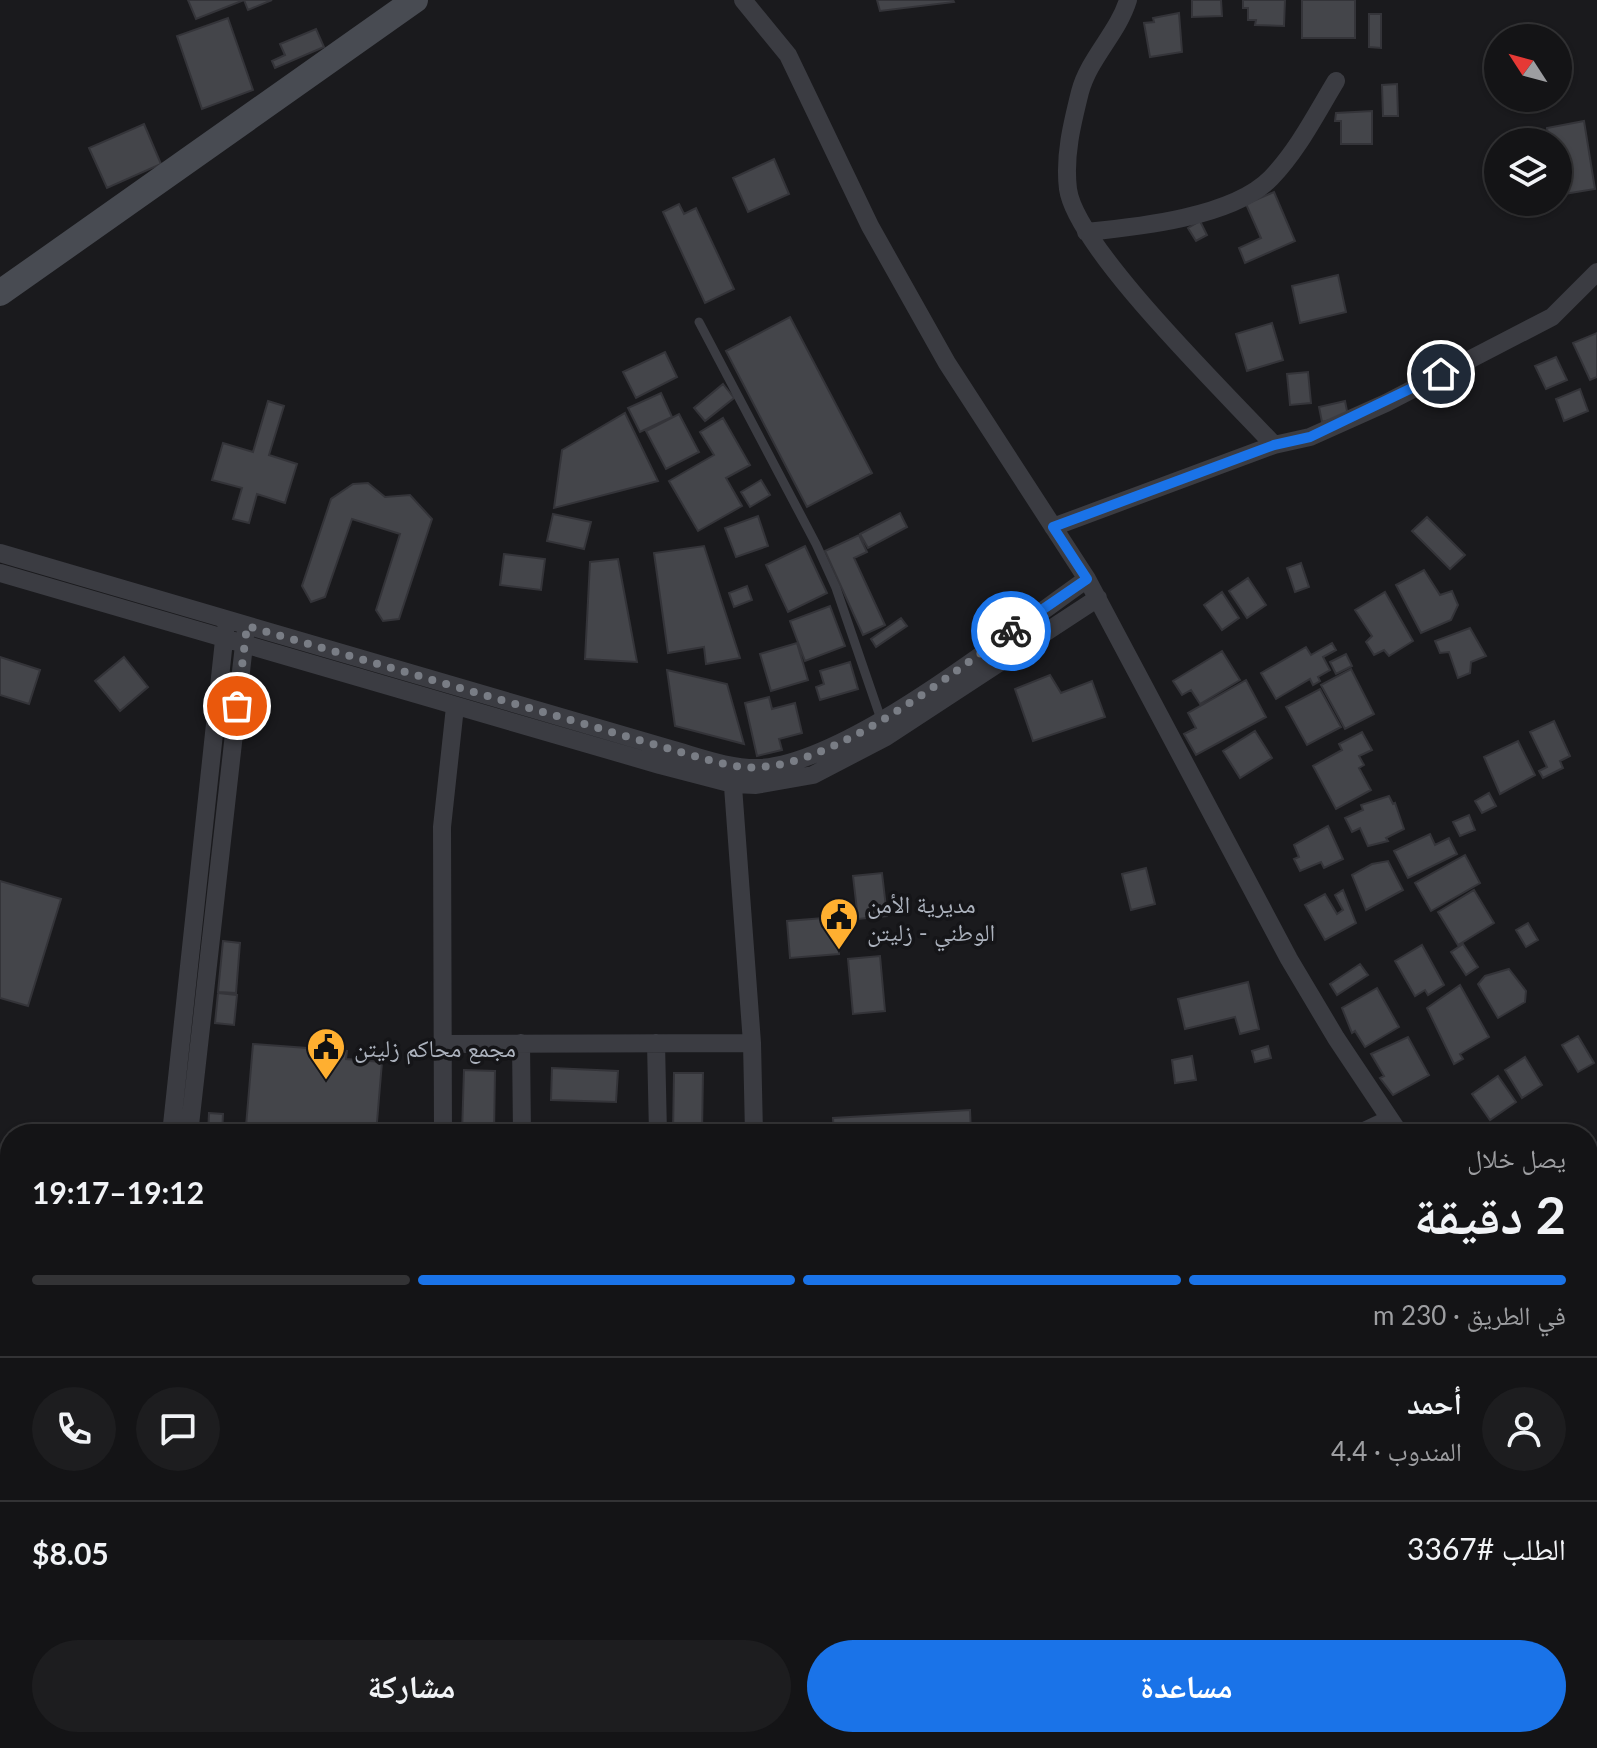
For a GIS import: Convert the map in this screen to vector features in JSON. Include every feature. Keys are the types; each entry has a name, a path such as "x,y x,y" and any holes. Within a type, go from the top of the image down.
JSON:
{"street":[{"path":"0,293 415,0"},
{"path":"743,0 788,55 870,226 947,363 1087,579 1289,959 1336,1038 1394,1124"},
{"path":"1128,0 1081,87 1067,151 1068,190 1086,232 1106,261 1274,445"},
{"path":"1086,232 1139,227 1252,193 1270,179 1294,151 1336,81"},
{"path":"1053,527 1274,445 1310,437 1361,414 1552,317 1597,272"},
{"path":"0,553 226,620 246,636 455,707 732,775 808,757 884,728 1098,598"},
{"path":"0,573 224,639 246,636 732,775"},
{"path":"884,728 1087,579"},
{"path":"190,1124 226,620"},
{"path":"173,1124 246,636"},
{"path":"443,1124 442,827 447,758 455,707"},
{"path":"732,775 752,1043 754,1124"},
{"path":"521,1043 522,1124"},
{"path":"656,1043 658,1124"},
{"path":"442,1044 752,1043"}],"lane":[{"path":"699,322 816,544 836,588 884,728"}],"building":[{"path":"188,0 244,0 196,19"},
{"path":"244,0 272,0 248,10"},
{"path":"877,0 953,0 954,2 880,11"},
{"path":"1192,0 1221,0 1222,16 1192,17"},
{"path":"1243,0 1285,0 1284,26 1255,25 1256,20 1248,20 1248,8 1243,8"},
{"path":"1302,0 1355,0 1355,38 1302,38"},
{"path":"1179,13 1182,52 1150,57 1144,23"},
{"path":"1369,14 1381,14 1381,48 1369,47"},
{"path":"228,18 253,90 202,109 177,36"},
{"path":"316,29 324,47 275,68 272,61 285,55 280,44"},
{"path":"1397,84 1398,116 1383,116 1382,85"},
{"path":"1372,111 1372,144 1341,144 1341,121 1335,121 1336,113"},
{"path":"1584,121 1595,189 1572,193 1572,128 1547,128"},
{"path":"144,124 161,164 107,188 89,148"},
{"path":"774,159 789,194 748,212 733,178"},
{"path":"1274,192 1295,241 1245,263 1239,248 1261,238 1246,204"},
{"path":"679,204 684,214 696,208 734,289 705,303 663,212"},
{"path":"1200,221 1207,235 1196,241 1188,228"},
{"path":"1338,275 1346,312 1300,323 1292,286"},
{"path":"790,317 872,473 807,507 726,351"},
{"path":"1272,323 1283,360 1247,371 1236,334"},
{"path":"1597,333 1597,377 1590,380 1573,343"},
{"path":"665,352 677,377 636,398 623,372"},
{"path":"1556,357 1567,380 1546,389 1535,366"},
{"path":"1308,372 1311,403 1290,405 1287,374"},
{"path":"723,384 734,398 705,421 694,408"},
{"path":"1580,389 1588,411 1564,421 1556,399"},
{"path":"661,393 672,417 640,432 628,408"},
{"path":"268,401 284,406 269,455 297,464 285,503 257,494 249,523 233,519 242,488 212,480 223,443 253,452"},
{"path":"1345,401 1348,416 1322,422 1319,407"},
{"path":"625,413 658,481 554,508 562,450"},
{"path":"679,414 699,452 666,469 646,431"},
{"path":"723,418 750,465 726,478 742,506 698,531 669,481 714,455 700,432"},
{"path":"761,480 770,495 750,507 741,492"},
{"path":"368,483 385,497 410,495 432,519 399,619 383,621 376,610 400,534 352,519 325,597 311,602 302,586 331,499 353,484"},
{"path":"900,513 907,527 868,548 860,534"},
{"path":"553,514 591,522 584,549 547,541"},
{"path":"758,516 768,546 736,557 725,528"},
{"path":"1427,517 1465,555 1450,569 1412,531"},
{"path":"859,535 867,552 854,558 885,625 863,635 825,551"},
{"path":"704,546 740,658 706,664 704,647 668,653 654,553"},
{"path":"805,546 827,593 788,612 766,565"},
{"path":"504,554 545,559 541,590 500,585"},
{"path":"618,559 637,662 585,659 590,562"},
{"path":"1301,563 1309,587 1295,592 1287,568"},
{"path":"1424,570 1440,595 1452,591 1458,605 1451,620 1421,633 1396,585"},
{"path":"1248,578 1266,605 1247,618 1229,591"},
{"path":"747,586 752,600 734,607 729,593"},
{"path":"1222,592 1239,618 1222,630 1204,605"},
{"path":"1385,592 1413,641 1389,656 1384,650 1374,655 1366,642 1372,636 1355,610"},
{"path":"830,606 845,646 805,661 790,621"},
{"path":"901,618 907,626 876,647 871,639"},
{"path":"1470,628 1486,656 1471,662 1470,673 1458,678 1449,652 1440,653 1435,641"},
{"path":"797,643 808,680 771,691 760,654"},
{"path":"1332,643 1336,650 1323,657 1330,670 1318,677 1320,681 1313,685 1310,679 1276,699 1261,673 1306,647 1311,655"},
{"path":"1222,651 1240,680 1200,704 1191,690 1182,695 1173,681"},
{"path":"1346,654 1352,666 1336,674 1330,662"},
{"path":"0,657 40,670 29,704 0,695"},
{"path":"124,657 148,687 120,711 95,681"},
{"path":"850,662 858,689 820,700 816,687 824,684 820,671"},
{"path":"1351,669 1374,714 1345,729 1321,685"},
{"path":"667,670 727,684 744,744 675,726"},
{"path":"1050,675 1061,693 1092,681 1105,717 1033,741 1015,689"},
{"path":"1246,680 1266,717 1196,755 1184,734 1196,728 1188,713"},
{"path":"1320,689 1341,727 1307,745 1286,707"},
{"path":"769,697 772,709 795,703 802,733 779,739 782,750 757,756 745,703"},
{"path":"1554,721 1570,756 1560,761 1563,768 1543,778 1539,771 1547,767 1530,732"},
{"path":"1255,731 1272,758 1240,778 1223,751"},
{"path":"1362,732 1372,750 1359,756 1364,765 1359,768 1371,790 1336,809 1313,766 1342,750 1339,744"},
{"path":"1518,741 1535,775 1500,794 1484,757"},
{"path":"1489,793 1496,806 1482,813 1475,801"},
{"path":"1389,796 1395,803 1404,829 1386,838 1388,841 1368,846 1360,828 1352,832 1345,818 1363,810 1361,805"},
{"path":"1469,815 1475,830 1460,836 1453,822"},
{"path":"1328,826 1343,859 1324,868 1321,862 1300,871 1294,859 1299,857 1294,845"},
{"path":"1430,834 1435,845 1449,838 1457,854 1408,878 1394,851"},
{"path":"1465,855 1480,883 1431,911 1415,883"},
{"path":"1388,861 1403,890 1366,910 1352,875 1372,864"},
{"path":"1146,868 1155,904 1131,910 1122,874"},
{"path":"882,873 887,916 858,919 853,876"},
{"path":"0,881 61,899 28,1006 0,998"},
{"path":"1343,890 1356,923 1325,940 1305,905 1325,894 1337,914 1343,910 1335,895"},
{"path":"1474,890 1494,923 1458,945 1438,912"},
{"path":"836,917 839,954 790,958 787,921"},
{"path":"1528,923 1538,940 1526,947 1516,930"},
{"path":"223,941 240,943 236,993 218,992"},
{"path":"1463,944 1478,967 1466,975 1451,952"},
{"path":"1422,945 1444,985 1428,995 1425,990 1415,996 1395,961"},
{"path":"880,956 885,1011 853,1014 848,959"},
{"path":"1360,964 1368,975 1337,995 1330,984"},
{"path":"1509,969 1526,991 1525,1002 1498,1018 1478,984 1485,976"},
{"path":"1248,982 1259,1029 1240,1034 1235,1017 1185,1029 1178,999"},
{"path":"1460,985 1489,1037 1460,1054 1463,1059 1454,1064 1427,1008"},
{"path":"1377,988 1399,1027 1365,1047 1355,1031 1352,1033 1342,1008"},
{"path":"218,993 237,995 234,1025 215,1023"},
{"path":"1578,1036 1594,1063 1578,1072 1562,1045"},
{"path":"1408,1037 1429,1075 1393,1095 1380,1078 1384,1076 1371,1054"},
{"path":"253,1044 347,1051 346,1059 382,1062 377,1124 246,1124"},
{"path":"1268,1046 1271,1058 1255,1062 1252,1051"},
{"path":"1192,1056 1196,1080 1175,1083 1172,1060"},
{"path":"1525,1057 1542,1085 1522,1098 1505,1070"},
{"path":"552,1068 618,1071 616,1102 551,1100"},
{"path":"464,1070 495,1071 494,1124 462,1124"},
{"path":"674,1073 703,1073 702,1124 673,1124"},
{"path":"1498,1076 1516,1102 1490,1120 1472,1094"},
{"path":"970,1110 971,1124 833,1124 833,1118"},
{"path":"209,1113 223,1114 222,1124 208,1124"}],"way so far":[{"path":"237,706 247,626 701,758 731,766 759,768 808,757 881,720 1011,631"}],"place":[{"name":"مديرية الأمن الوطني - زليتن","path":"839,951"},
{"name":"مجمع محاكم زليتن","path":"326,1081"}],"route":[{"path":"1011,631 1087,579 1053,527 1274,445 1310,437 1441,374"}]}
